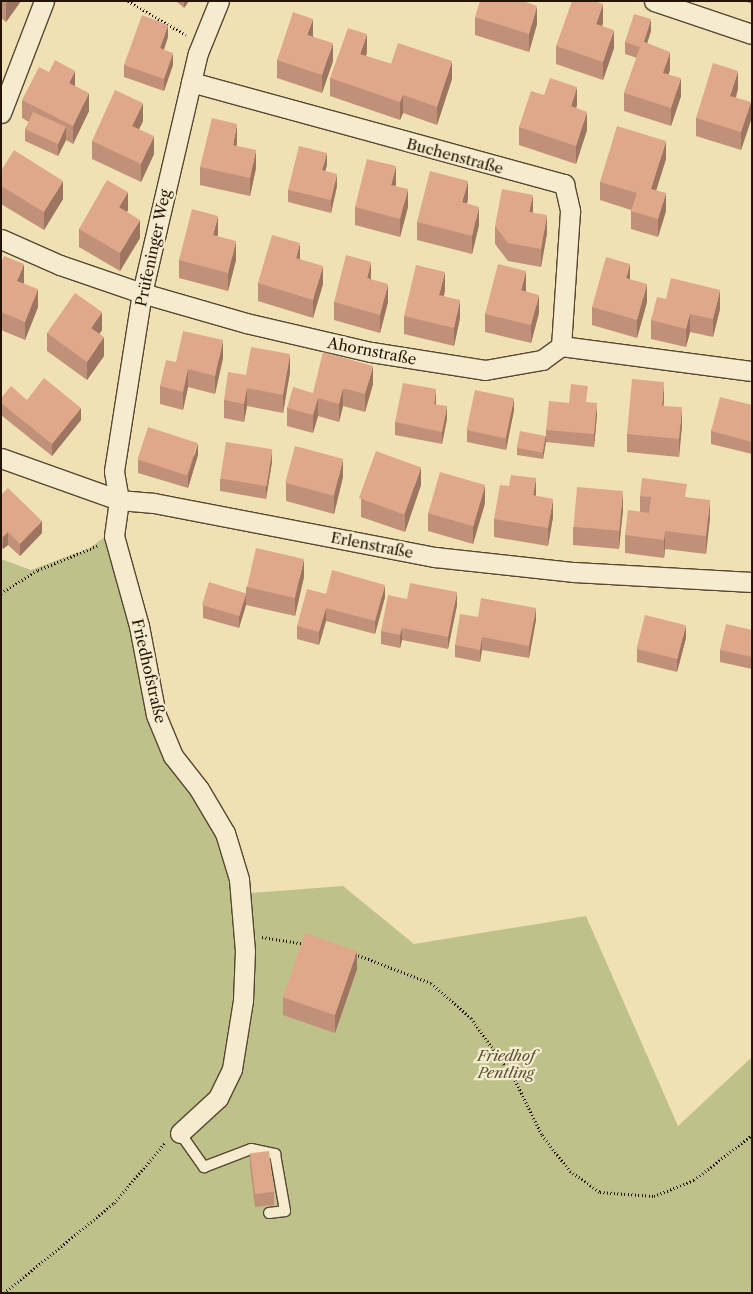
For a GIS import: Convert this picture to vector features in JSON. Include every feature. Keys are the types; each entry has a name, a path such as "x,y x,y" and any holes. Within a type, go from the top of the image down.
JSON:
{"street":[{"path":"1,112 44,1"},
{"name":"Prüfeninger Weg","path":"119,500 114,471 142,293 191,82 202,44 219,1"},
{"path":"654,1 752,34"},
{"name":"Buchenstraße","path":"191,82 564,184 570,212 561,346"},
{"name":"Ahornstraße","path":"1,239 60,265 142,293 246,323 371,352 485,370 542,360 561,346"},
{"path":"561,346 752,371"},
{"name":"Erlenstraße","path":"1,458 119,500 154,503 435,556 574,572 752,582"},
{"name":"Friedhofstraße","path":"119,500 114,536 139,626 156,715 173,756 199,789 225,833 239,879 243,933 244,1000 232,1069 218,1098 180,1132"}],"lane":[{"path":"180,1132 204,1167 251,1149 275,1154 285,1211 269,1213"}],"path":[{"path":"128,1 202,44"},
{"path":"1,593 38,570 114,536"},
{"path":"243,933 315,946"},
{"path":"352,953 431,983 471,1018 515,1080 542,1136 570,1171 600,1192 654,1196 694,1180 752,1135"},
{"path":"4,1293 114,1203 131,1186 161,1146 180,1132"}],"green space":[{"name":"Friedhof Pentling","path":"119,500 163,731 249,893 343,886 414,944 586,916 678,1126 752,1057 752,1293 1,1293 1,559 31,570 90,548 111,532"}],"building":[{"path":"480,1 523,1 537,6 529,34 475,17"},
{"path":"572,1 594,1 603,4 596,24 614,30 603,62 556,46"},
{"path":"293,12 313,19 307,35 333,43 322,75 277,60"},
{"path":"634,14 651,19 644,42 642,41 640,47 625,42"},
{"path":"142,15 168,25 160,48 173,53 164,79 124,65"},
{"path":"348,28 367,34 360,54 391,64 398,43 452,61 437,107 403,95 400,102 330,78"},
{"path":"642,41 670,52 663,73 681,78 671,108 624,93"},
{"path":"55,60 75,71 69,83 89,93 73,126 22,100 39,67 49,72"},
{"path":"713,63 738,71 730,96 751,102 741,132 696,118"},
{"path":"550,78 577,87 571,106 587,112 576,146 519,127 531,91 544,95"},
{"path":"115,90 143,103 132,126 154,136 141,164 92,141"},
{"path":"33,112 66,127 58,144 25,129"},
{"path":"212,118 237,124 233,145 256,150 250,178 200,167"},
{"path":"617,126 666,141 651,189 666,193 658,219 631,211 637,193 600,182"},
{"path":"299,146 327,153 322,170 337,174 331,200 288,190"},
{"path":"14,150 63,181 44,212 1,186 1,171"},
{"path":"367,159 396,166 391,185 408,189 400,219 355,207"},
{"path":"430,171 468,181 462,202 479,207 472,236 417,222"},
{"path":"107,180 128,192 119,207 140,220 120,253 79,229"},
{"path":"502,189 533,195 529,212 547,215 541,249 508,243 495,226"},
{"path":"192,209 218,216 213,235 236,241 228,273 179,260"},
{"path":"272,235 300,243 296,258 323,266 313,300 258,283"},
{"path":"346,255 371,262 367,278 388,284 380,315 334,302"},
{"path":"4,256 24,264 17,281 38,289 25,322 1,312 1,263"},
{"path":"606,257 630,264 626,278 647,284 637,320 592,307"},
{"path":"498,264 526,271 521,290 539,295 531,325 485,314"},
{"path":"416,265 445,272 439,295 460,300 454,328 404,316"},
{"path":"671,278 720,290 713,319 690,314 686,329 651,320 657,297 666,299"},
{"path":"75,293 102,312 91,328 104,337 87,362 47,333"},
{"path":"183,331 223,340 215,376 188,369 183,392 160,386 166,360 176,362"},
{"path":"251,347 290,354 283,395 247,388 244,404 224,400 228,372 246,375"},
{"path":"323,352 373,366 365,394 343,388 339,404 318,398 313,415 287,408 293,387 313,393"},
{"path":"44,378 81,408 52,444 1,403 1,398 11,386 27,400"},
{"path":"632,379 664,382 662,406 682,407 679,439 627,434"},
{"path":"403,383 436,389 434,404 447,406 442,432 395,422"},
{"path":"571,384 588,386 586,402 597,403 594,434 546,430 549,401 569,403"},
{"path":"475,390 514,398 506,438 466,430"},
{"path":"720,397 752,405 752,442 711,431"},
{"path":"148,427 197,443 187,475 137,459"},
{"path":"520,431 546,436 542,453 517,448"},
{"path":"226,442 272,449 267,486 220,479"},
{"path":"295,446 343,459 333,496 285,483"},
{"path":"376,451 421,467 404,514 359,498"},
{"path":"440,472 485,485 473,526 428,513"},
{"path":"511,475 536,478 533,495 553,499 548,528 494,519 500,485 509,486"},
{"path":"642,478 687,484 685,497 710,500 706,536 665,531 664,540 625,535 628,510 649,513 651,497 640,496"},
{"path":"577,487 623,491 619,531 574,527"},
{"path":"8,488 42,521 20,544 8,532 3,537 1,535 1,495"},
{"path":"256,548 304,559 295,598 247,587"},
{"path":"332,570 385,585 375,621 326,608 319,632 297,626 307,589 326,594"},
{"path":"209,582 246,593 239,616 202,605"},
{"path":"410,583 457,592 448,637 402,628 400,635 381,631 388,595 407,599"},
{"path":"481,598 536,608 529,646 482,637 480,650 455,645 460,614 478,617"},
{"path":"645,615 686,625 677,659 637,649"},
{"path":"726,624 752,630 752,657 720,650"},
{"path":"305,933 357,951 335,1015 283,997"},
{"path":"269,1151 274,1192 255,1194 250,1153"}]}
